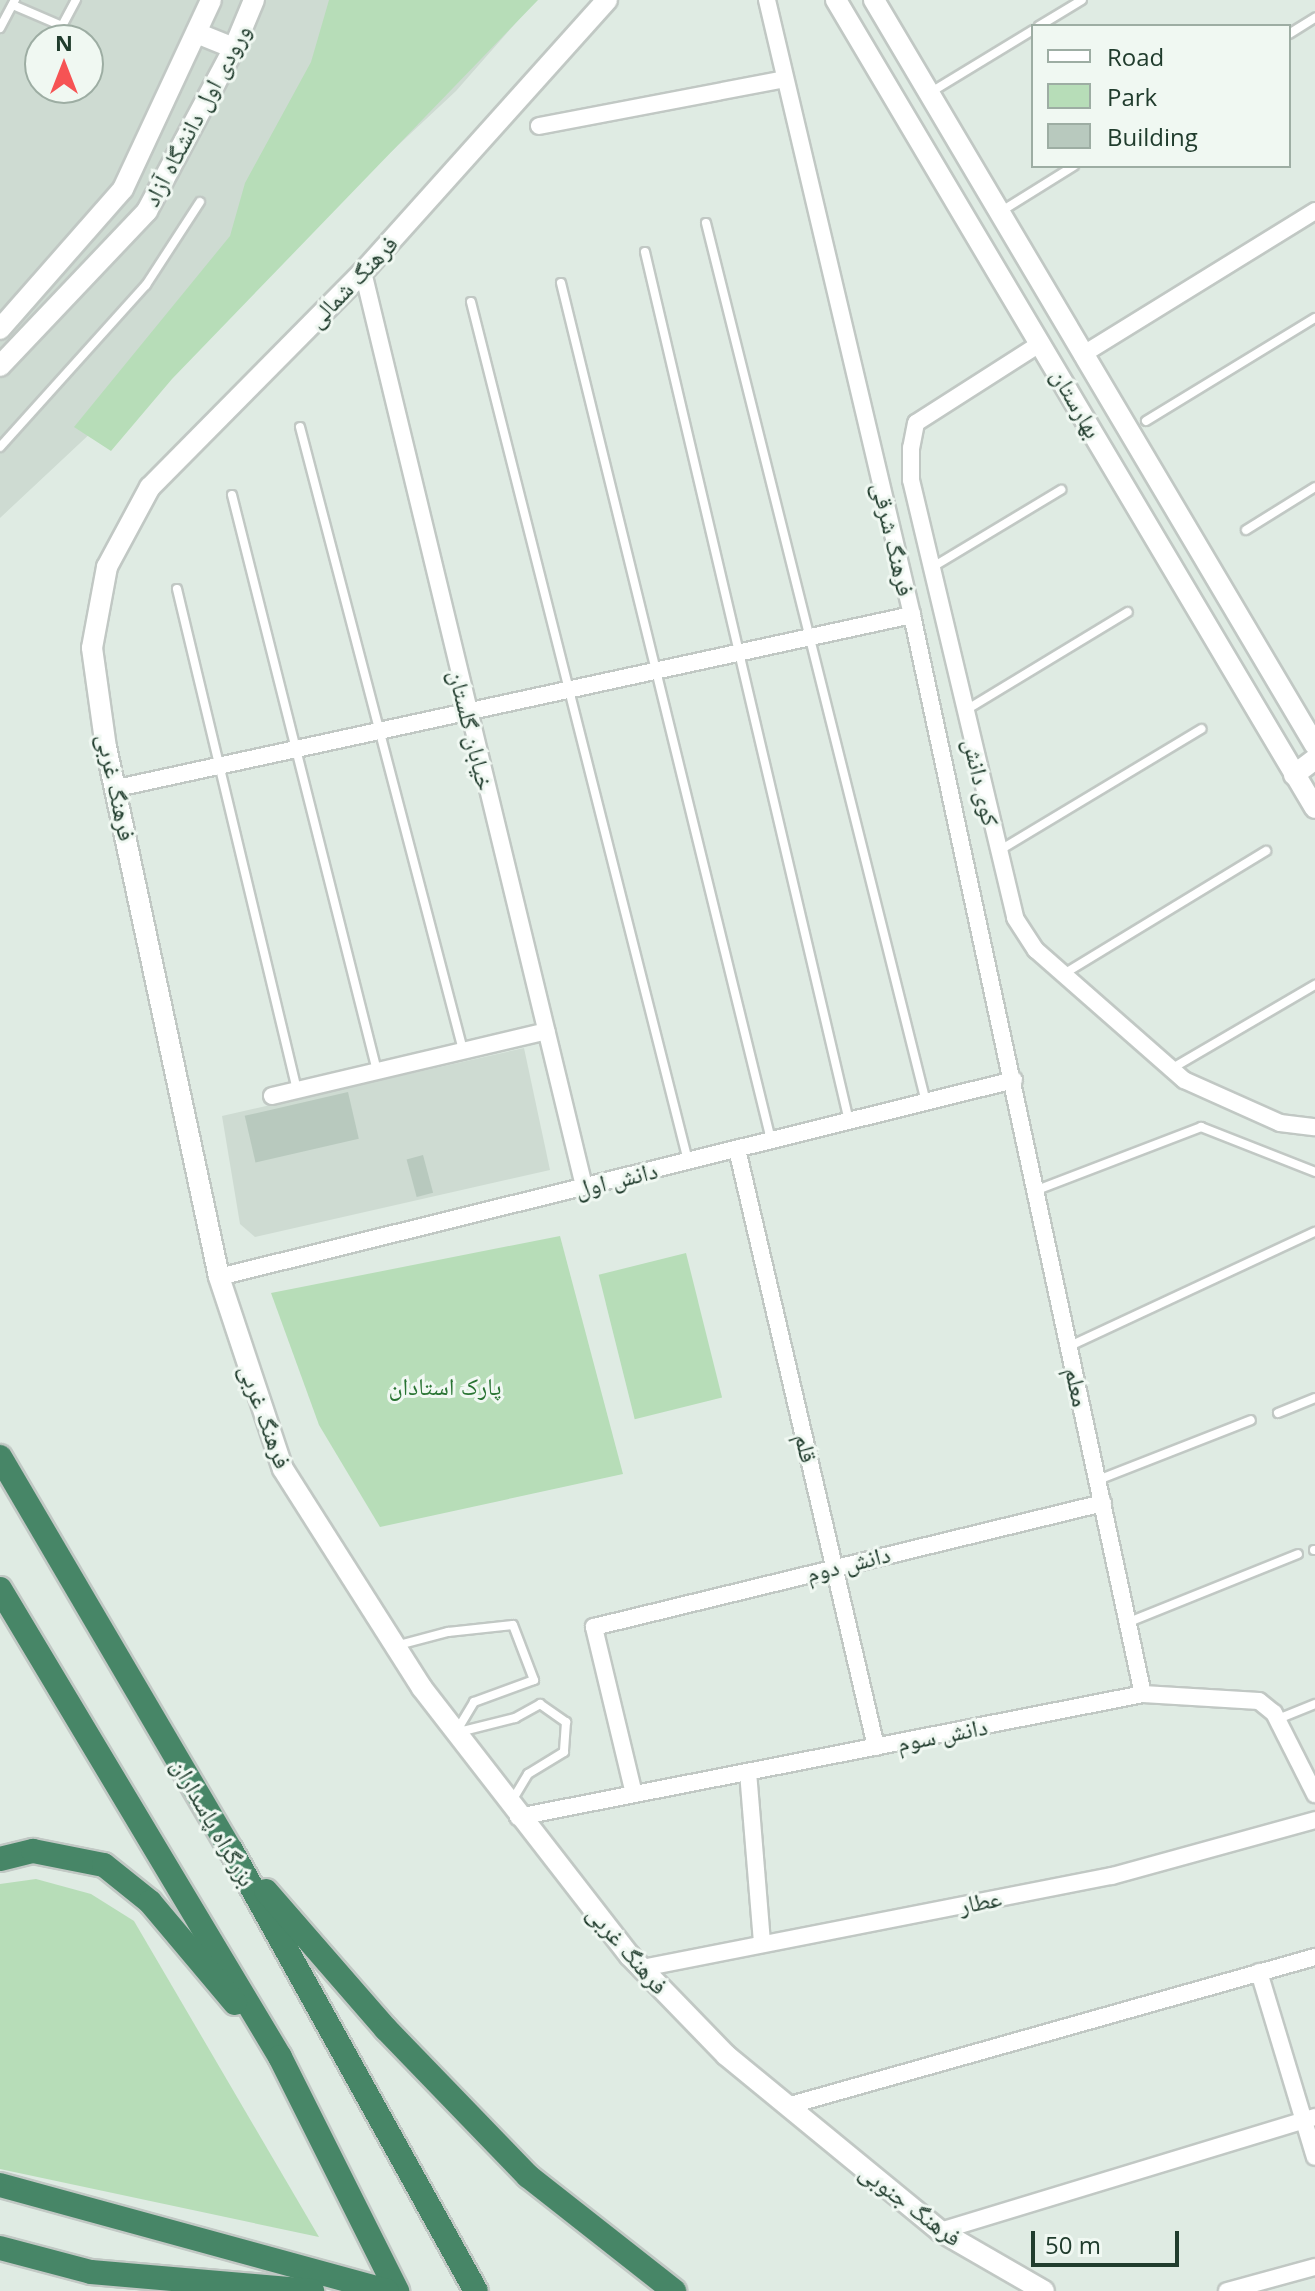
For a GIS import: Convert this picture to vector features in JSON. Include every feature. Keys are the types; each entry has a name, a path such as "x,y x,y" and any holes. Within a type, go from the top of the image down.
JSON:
{"highway":[{"name":"بزرگراه پاسداران","path":"0,1457 231,1850 424,2189 476,2291"},
{"path":"0,1589 280,2057 397,2291"},
{"path":"231,1850 386,2029 528,2176 674,2291"},
{"path":"0,1859 33,1851 104,1865 150,1902 280,2057"},
{"path":"0,2185 387,2291"},
{"path":"0,2248 91,2272 312,2291"}],"street":[{"path":"0,329 123,189 199,34 211,0"},
{"name":"ورودی اول دانشگاه آزاد","path":"0,366 147,211 234,48 254,0"},
{"name":"فرهنگ شمالی","path":"107,567 150,487 363,272 607,0"},
{"name":"فرهنگ شرقی","path":"767,0 912,615 1014,1080"},
{"name":"بهارستان","path":"836,0 1056,367 1294,775 1313,801"},
{"name":"بهارستان","path":"874,0 996,214 1315,745"},
{"path":"199,34 234,48"},
{"path":"539,126 785,79"},
{"path":"1056,367 1082,355 1315,211"},
{"name":"خیابان گلستان","path":"363,272 584,1186"},
{"path":"1041,343 1066,327"},
{"name":"کوی دانش","path":"1041,343 916,423 911,480 1015,918 1036,950 1171,1069 1280,1123 1315,1127"},
{"name":"فرهنگ غربی","path":"107,567 92,648 117,788 219,1277 283,1469 395,1646 514,1811 642,1968 726,2055 787,2106"},
{"path":"117,788 296,746 912,615"},
{"path":"1294,775 1315,759"},
{"path":"272,1096 546,1031"},
{"name":"دانش اول","path":"219,1277 1014,1080"},
{"name":"معلم","path":"1014,1080 1143,1694"},
{"name":"قلم","path":"737,1149 876,1747"},
{"name":"دانش دوم","path":"634,1794 594,1627 834,1565 1103,1503"},
{"name":"دانش سوم","path":"514,1811 634,1794 1143,1694 1259,1701 1278,1719"},
{"path":"1278,1719 1315,1794"},
{"path":"748,1772 762,1943"},
{"name":"عطار","path":"642,1968 1112,1876 1315,1820"},
{"path":"787,2106 1315,1957"},
{"path":"1259,1972 1310,2118 1315,2157"},
{"name":"فرهنگ جنوبی","path":"787,2106 940,2231 1044,2291"},
{"path":"940,2231 1310,2118"},
{"path":"1227,2291 1315,2267"}],"lane":[{"path":"0,28 14,2 62,26 76,0"},
{"path":"1042,24 1082,0"},
{"path":"1291,33 1315,18"},
{"path":"927,95 1031,31"},
{"path":"996,214 1071,168"},
{"path":"0,447 146,285 200,202"},
{"path":"706,223 926,1102"},
{"path":"645,252 849,1121"},
{"path":"561,283 771,1140"},
{"path":"471,302 688,1161"},
{"path":"1146,421 1315,318"},
{"path":"300,427 382,728 463,1050"},
{"path":"1246,530 1315,487"},
{"path":"930,568 1061,490"},
{"path":"232,495 377,1071"},
{"path":"177,589 297,1090"},
{"path":"966,710 1128,612"},
{"path":"999,851 1201,729"},
{"path":"1062,975 1266,851"},
{"path":"1171,1069 1315,985"},
{"path":"1037,1190 1201,1127 1315,1172"},
{"path":"1070,1346 1315,1232"},
{"path":"1278,1413 1315,1398"},
{"path":"1098,1480 1251,1420"},
{"path":"1129,1622 1298,1554"},
{"path":"395,1646 448,1632 513,1625 534,1680 474,1702 456,1733"},
{"path":"456,1733 515,1718 540,1704 566,1722 564,1752 528,1774 514,1811"},
{"path":"1278,1719 1315,1704"}],"shaded area":[{"path":"0,0 536,0 456,91 0,518"},
{"path":"524,1048 550,1170 255,1237 240,1224 222,1116"}],"green space":[{"path":"329,0 538,0 172,379 111,451 74,427 230,236 245,183 311,62"},
{"name":"پارک استادان","path":"560,1236 623,1474 380,1527 319,1425 271,1293"},
{"path":"686,1253 722,1398 635,1419 599,1275"},
{"path":"36,1879 91,1894 134,1921 319,2237 0,2169 0,1884"}],"building":[{"path":"348,1092 359,1139 256,1163 245,1116"},
{"path":"423,1155 433,1193 417,1197 407,1159"}]}
